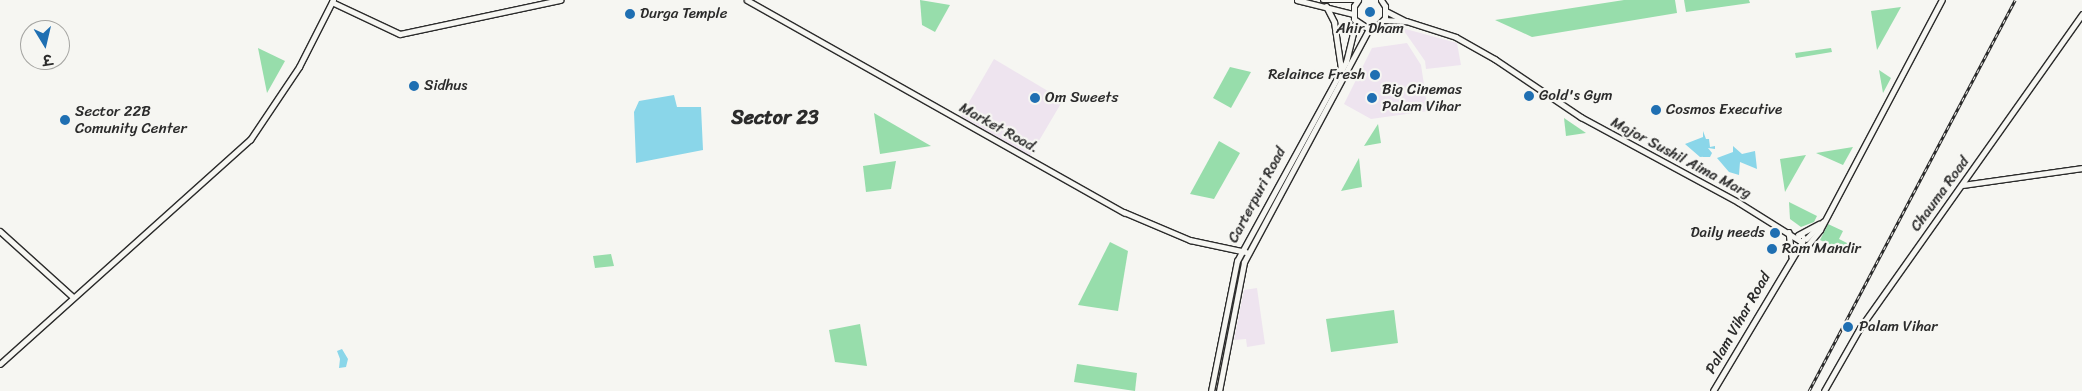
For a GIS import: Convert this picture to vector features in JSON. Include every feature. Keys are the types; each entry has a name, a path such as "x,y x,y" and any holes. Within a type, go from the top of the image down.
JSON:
{"main road":[{"path":"1356,0 1353,14 1356,21 1369,28 1384,20 1386,6 1381,0"},
{"path":"1326,6 1334,22 1340,72"},
{"name":"Carterpuri Road","path":"1211,391 1229,288 1242,250 1340,72 1350,48 1356,21"},
{"name":"Carterpuri Road","path":"1219,391 1236,289 1249,253 1369,28"}],"street":[{"path":"0,364 72,297 250,140 299,67 332,1 400,34 560,0"},
{"name":"Market Road.","path":"747,0 1124,212 1190,240 1249,253"},
{"path":"1298,0 1353,14"},
{"path":"1323,0 1356,0"},
{"path":"1789,232 1793,255 1812,242 1942,0"},
{"name":"Major Sushil Aima Marg","path":"1386,6 1406,21"},
{"name":"Chauma Road","path":"1824,391 1860,328 2082,15"},
{"name":"Major Sushil Aima Marg","path":"1384,20 1406,21 1456,37 1495,59 1587,121 1801,239"},
{"path":"1962,185 2082,168"},
{"path":"1801,239 1824,221"},
{"name":"Palam Vihar Road","path":"1713,391 1801,239 1824,221"},
{"path":"0,231 72,297"}],"shaded area":[{"path":"1402,28 1457,43 1461,65 1426,69 1425,61"},
{"path":"1407,43 1421,65 1428,111 1371,119 1344,104 1372,48"},
{"path":"994,59 1063,100 1030,156 961,116"},
{"path":"1257,288 1265,344 1247,347 1246,339 1234,340 1244,290"}],"green space":[{"path":"920,0 950,5 935,32 922,25"},
{"path":"1624,0 1675,0 1677,13 1532,37 1495,20"},
{"path":"1684,0 1749,0 1750,3 1686,12"},
{"path":"1901,7 1877,50 1871,11"},
{"path":"258,48 285,61 267,93"},
{"path":"1831,48 1832,52 1796,58 1795,53"},
{"path":"1230,67 1251,72 1231,108 1213,98"},
{"path":"1879,70 1891,78 1883,93"},
{"path":"874,113 931,146 880,154"},
{"path":"1564,118 1586,133 1566,136"},
{"path":"1378,124 1381,143 1364,146"},
{"path":"1219,141 1240,153 1214,199 1190,194"},
{"path":"1853,147 1843,165 1816,153"},
{"path":"1806,155 1785,192 1780,159"},
{"path":"1359,158 1362,187 1341,191"},
{"path":"896,161 891,189 866,192 863,166"},
{"path":"1789,202 1817,216 1814,222 1801,227 1790,219"},
{"path":"1828,224 1843,231 1839,239 1853,246 1849,254 1820,240"},
{"path":"1110,242 1128,251 1118,311 1078,305"},
{"path":"611,254 614,266 595,268 593,256"},
{"path":"1394,310 1398,343 1331,352 1326,319"},
{"path":"860,324 867,366 835,362 829,330"},
{"path":"1077,364 1137,373 1135,391 1074,382"}],"water":[{"path":"674,95 677,107 701,107 703,150 636,163 634,112 639,101"},
{"path":"1703,131 1706,139 1709,139 1710,147 1715,146 1715,149 1708,148 1712,153 1710,157 1700,157 1685,144 1703,137"},
{"path":"1733,146 1742,154 1755,151 1757,169 1740,162 1739,175 1729,172 1717,158 1733,152"},
{"path":"342,349 348,359 346,367 339,368 340,359 337,351"}],"railway":[{"path":"1809,391 2015,0"}],"place":[{"name":"Ahir Dham","path":"1370,12"},
{"name":"Durga Temple","path":"630,14"},
{"name":"Relaince Fresh","path":"1375,75"},
{"name":"Sidhus","path":"414,86"},
{"name":"Gold's Gym","path":"1529,96"},
{"name":"Om Sweets","path":"1035,98"},
{"name":"Big Cinemas Palam Vihar","path":"1372,98"},
{"name":"Cosmos Executive","path":"1656,110"},
{"name":"Sector 22B Comunity Center","path":"65,120"},
{"name":"Daily needs","path":"1775,233"},
{"name":"Ram Mandir","path":"1772,249"},
{"name":"Palam Vihar","path":"1848,327"}],"district":[{"name":"Sector 23","path":"775,117"}]}
